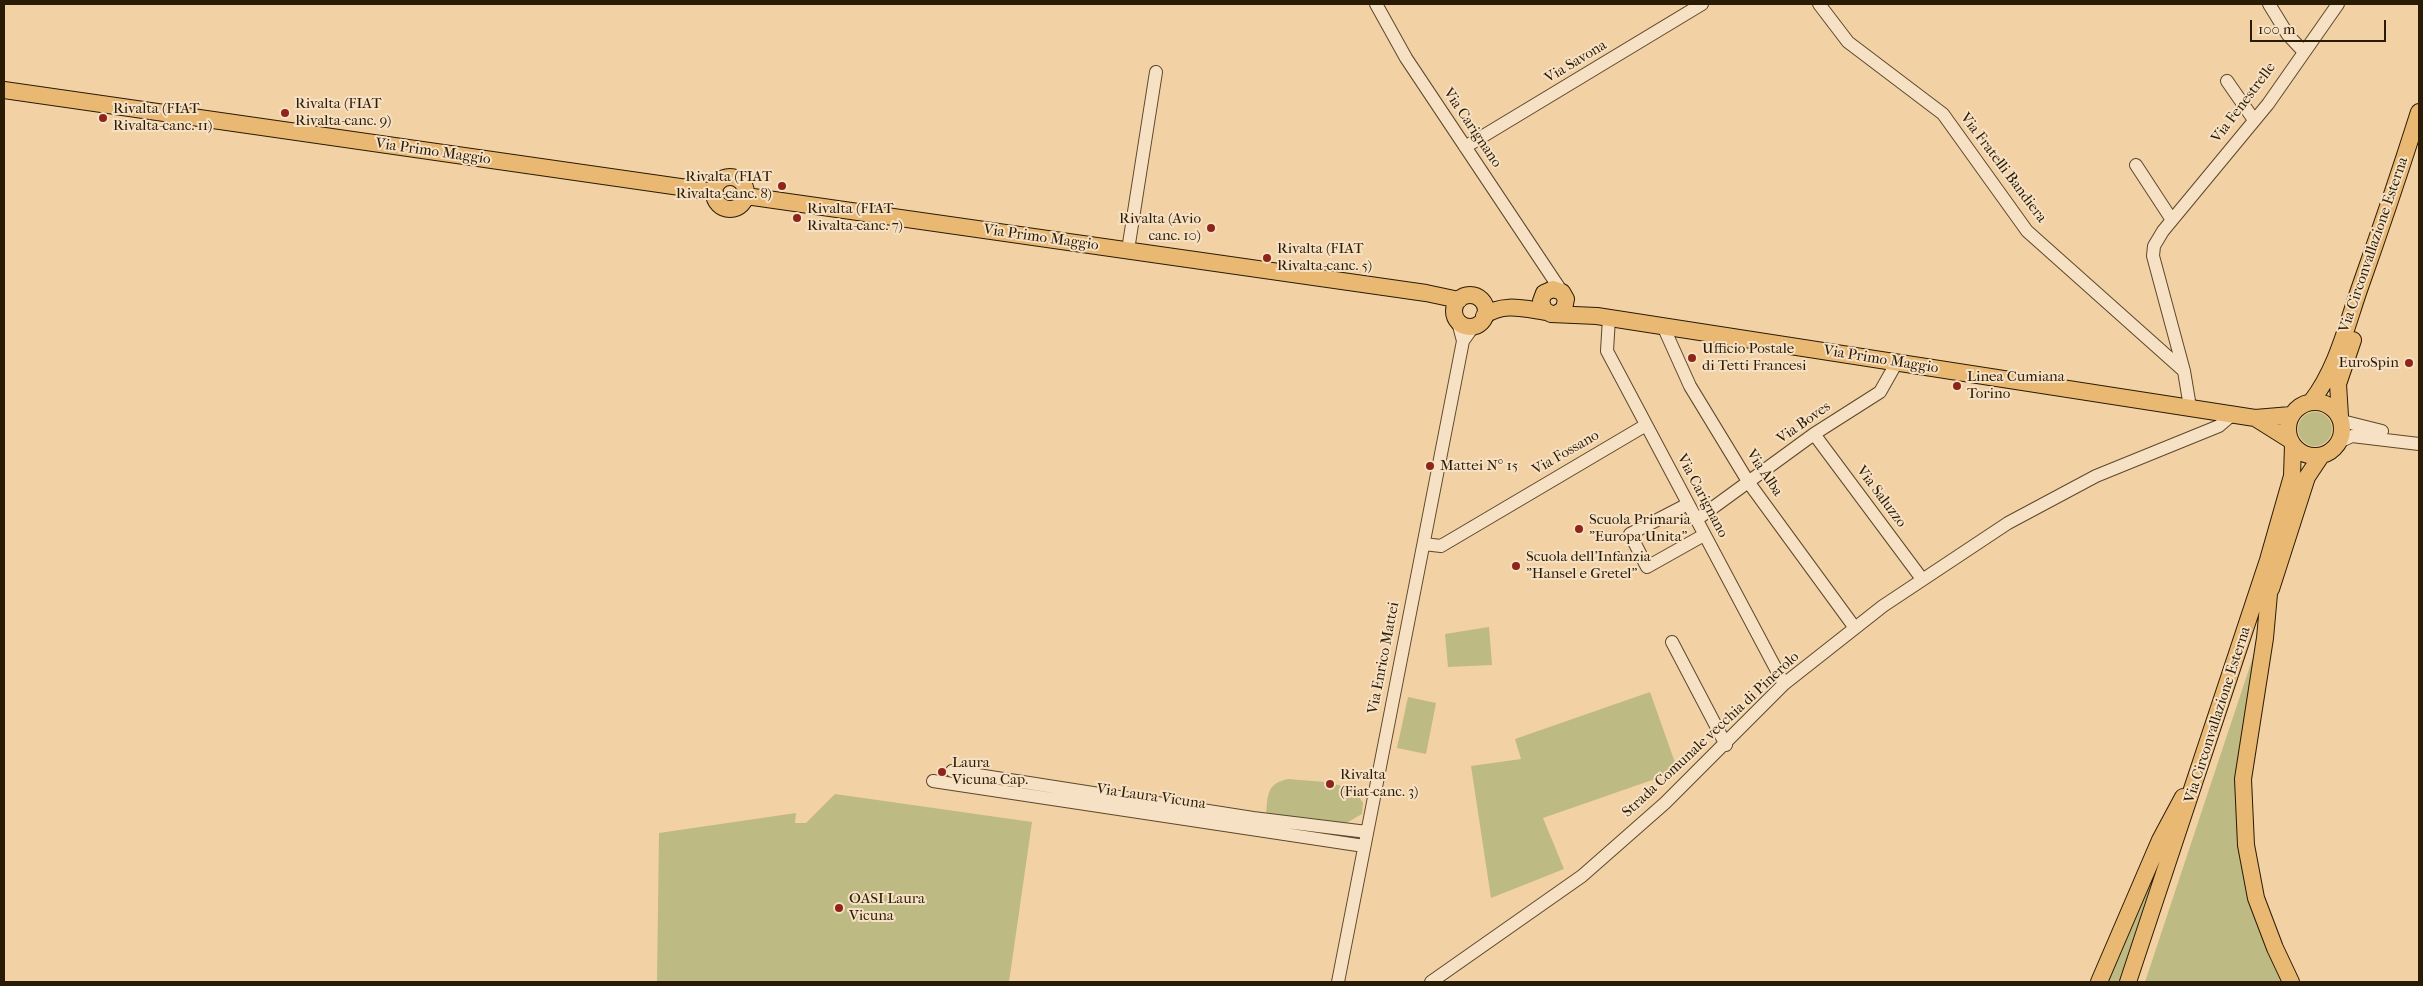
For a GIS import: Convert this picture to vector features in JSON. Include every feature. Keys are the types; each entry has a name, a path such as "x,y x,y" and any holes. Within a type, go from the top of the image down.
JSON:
{"main road":[{"name":"Via Primo Maggio","path":"4,90 715,192"},
{"name":"Via Circonvallazione Esterna","path":"2311,402 2321,389 2332,364 2419,112"},
{"name":"Via Circonvallazione Esterna","path":"2341,418 2338,384 2419,143"},
{"path":"733,177 745,186 746,196 738,206 726,208 717,200 715,192 718,182 733,177"},
{"name":"Via Primo Maggio","path":"746,196 1426,293 1468,313 1500,308 1520,308 1551,313 1603,317 2255,418 2291,415"},
{"path":"1553,289 1564,295 1564,309 1551,313 1541,304 1542,296 1546,291 1553,289"},
{"name":"Via Primo Maggio","path":"1564,295 1603,317"},
{"name":"Via Primo Maggio","path":"1468,313 1542,296"},
{"path":"2311,402 2326,404 2341,418 2343,433 2340,442 2329,453 2321,456 2304,454 2292,442 2288,425 2291,415 2297,408 2311,402"},
{"name":"Via Primo Maggio","path":"2255,418 2292,442"},
{"name":"Via Circonvallazione Esterna","path":"2139,982 2264,592 2292,476 2292,442"},
{"name":"Via Circonvallazione Esterna","path":"2128,982 2264,592 2307,477 2321,456"},
{"path":"2264,592 2265,638 2243,779 2246,845 2256,898 2275,948 2291,982"},
{"path":"2099,982 2160,840 2207,751"}],"street":[{"name":"Via Carignano","path":"1376,4 1406,58 1564,295"},
{"name":"Via Savona","path":"1465,147 1702,4"},
{"name":"Via Fratelli Bandiera","path":"1819,4 1848,42 1943,114 2027,231 2184,371"},
{"path":"2269,4 2288,35 2303,51"},
{"name":"Via Fenestrelle","path":"2190,407 2184,371 2152,256 2154,246 2172,220 2254,120 2338,4"},
{"path":"1128,250 1156,72"},
{"path":"2227,81 2254,120"},
{"path":"2136,165 2172,220"},
{"path":"1542,296 1547,285 1546,268"},
{"name":"Via Enrico Mattei","path":"1338,982 1468,313"},
{"name":"Via Carignano","path":"1603,317 1607,351 1784,684"},
{"name":"Via Alba","path":"1662,326 1690,386 1749,483 1855,628"},
{"name":"Via Boves","path":"1696,520 1814,434 1880,392 1897,362"},
{"name":"Strada Comunale vecchia di Pinerolo","path":"1431,982 1582,876 1665,803 1784,684 1855,628 1922,579 2008,523 2096,476 2219,426 2233,414"},
{"path":"2341,418 2370,429 2419,437"},
{"name":"Via Fossano","path":"1424,544 1441,546 1646,425"},
{"name":"Via Saluzzo","path":"1814,434 1922,579"},
{"path":"2340,442 2352,436 2419,444"},
{"path":"1688,504 1630,534 1646,567 1704,535"},
{"path":"1672,642 1726,744"},
{"name":"Via Laura Vicuna","path":"952,771 1253,818 1367,832"},
{"name":"Via Laura Vicuna","path":"933,781 1364,846"}],"shaded area":[{"path":"2315,412 2327,417 2332,429 2327,441 2315,446 2303,441 2298,429 2303,417"},
{"path":"1489,627 1492,665 1448,667 1445,634"},
{"path":"2256,648 2236,778 2284,982 2145,982"},
{"path":"1650,692 1678,771 1543,818 1564,869 1491,898 1471,766 1521,759 1515,739"},
{"path":"1408,697 1436,703 1426,754 1397,748"},
{"path":"1289,779 1330,783 1350,790 1363,803 1362,814 1341,826 1266,815 1268,796 1272,787 1281,781"},
{"name":"OASI Laura Vicuna","path":"835,794 1032,822 1009,982 657,982 659,833 796,813 795,823 806,823"},
{"path":"2157,861 2162,864 2121,982 2106,982"}],"place":[{"name":"Rivalta (FIAT Rivalta-canc. 9)","path":"285,113"},
{"name":"Rivalta (FIAT Rivalta-canc. 11)","path":"103,118"},
{"name":"Rivalta (FIAT Rivalta-canc. 8)","path":"782,186"},
{"name":"Rivalta (FIAT Rivalta-canc. 7)","path":"797,218"},
{"name":"Rivalta (Avio canc. 10)","path":"1211,228"},
{"name":"Rivalta (FIAT Rivalta-canc. 5)","path":"1267,258"},
{"name":"Ufficio Postale di Tetti Francesi","path":"1692,358"},
{"name":"EuroSpin","path":"2409,363"},
{"name":"Linea Cumiana Torino","path":"1957,386"},
{"name":"Mattei N° 15","path":"1430,466"},
{"name":"Scuola Primaria \"Europa Unita\"","path":"1579,529"},
{"name":"Scuola dell'Infanzia \"Hansel e Gretel\"","path":"1516,566"},
{"name":"Laura Vicuna Cap.","path":"942,772"},
{"name":"Rivalta (Fiat-canc. 3)","path":"1330,784"},
{"name":"OASI Laura Vicuna","path":"839,908"}]}
